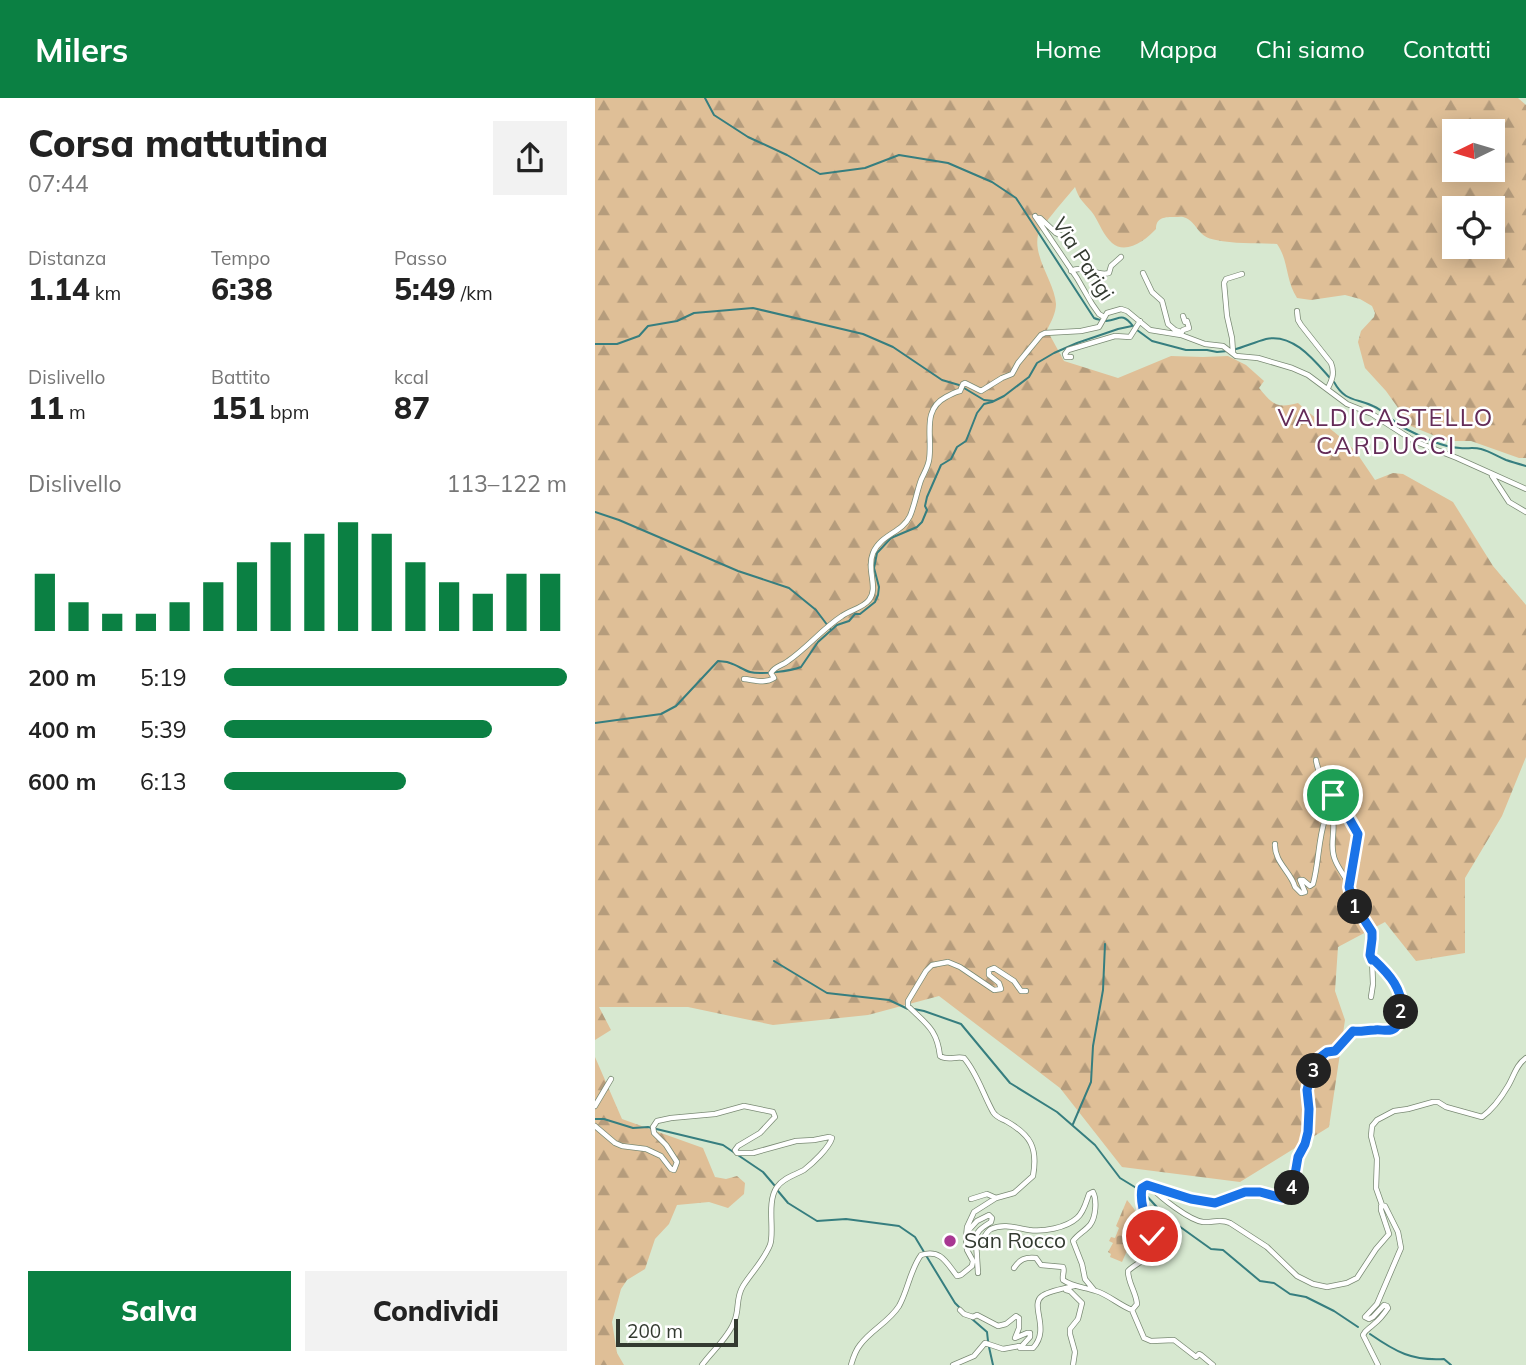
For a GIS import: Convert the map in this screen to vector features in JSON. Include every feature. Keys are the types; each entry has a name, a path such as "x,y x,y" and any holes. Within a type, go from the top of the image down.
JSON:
{"street":[{"name":"Via Parigi","path":"1064,237 1036,217 1103,319"},
{"path":"1071,271 1081,268 1104,275 1109,273 1111,266 1121,257"},
{"path":"1143,273 1152,292 1162,301 1168,324 1175,330 1205,344 1223,346 1233,354 1258,358 1308,375 1329,386 1347,404 1372,414 1414,441 1526,489"},
{"path":"1233,354 1224,283 1226,279 1242,274"},
{"path":"744,679 769,681 774,678 772,671 789,661 830,624 870,599 874,586 870,574 874,552 882,540 905,524 929,462 930,426 932,410 936,403 960,391 965,383 981,391 1011,374 1045,333 1086,331 1099,327 1107,313 1121,309 1150,330 1181,333 1189,328 1183,316"},
{"path":"1297,311 1301,326 1334,369 1329,386"},
{"path":"1071,357 1066,357 1068,350 1115,336 1130,337 1139,322"},
{"path":"1492,475 1509,502 1526,512"},
{"path":"1316,760 1321,775 1358,834 1349,884"},
{"path":"1275,844 1276,855 1293,878 1294,887 1305,892 1300,880 1310,886 1314,884 1317,851 1325,819 1332,820 1333,857 1349,884 1353,902 1372,932 1371,996"},
{"path":"1132,1310 1137,1304 1128,1271 1148,1256 1153,1243 1140,1194 1142,1188 1147,1185 1191,1199 1215,1203 1245,1192 1260,1192 1282,1198 1289,1194 1298,1157 1308,1132 1307,1090 1314,1074 1315,1061 1327,1052 1335,1051 1353,1031 1389,1030 1398,1026 1402,1008 1399,992 1383,968 1372,960"},
{"path":"851,1365 857,1348 890,1317 899,1304 921,1255 938,1255 957,1276 961,1275 972,1266 973,1261 967,1247 967,1232 974,1212 996,1198 1014,1193 1033,1176 1035,1164 1032,1143 1016,1127 996,1116 967,1060 940,1056 936,1037 908,1006 908,1001 932,965 948,962 994,990 1001,989 999,983 989,975 989,970 994,968 1021,990 1026,991"},
{"path":"1151,1187 1186,1215 1202,1222 1224,1220 1230,1223 1268,1247 1297,1276 1313,1284 1327,1287 1347,1283 1357,1278 1389,1234 1376,1188 1377,1158 1371,1136 1372,1126 1377,1120 1394,1111 1433,1102 1482,1117 1498,1102 1518,1065 1526,1058"},
{"path":"595,1106 611,1079"},
{"path":"595,1126 618,1144 646,1149 661,1156 674,1170 677,1162 654,1133 653,1127 657,1121 715,1114 744,1106 773,1112 773,1119 755,1137 738,1146 735,1150 737,1153 753,1153 796,1141 832,1138 817,1159 775,1188 770,1215 771,1242 742,1288 737,1300 737,1316 731,1329 702,1365"},
{"path":"977,1242 981,1242 991,1229 1014,1227 1039,1230 1073,1221 1085,1206 1089,1194 1093,1192 1096,1198 1091,1223 1073,1241 1085,1279 1094,1290"},
{"path":"971,1199 987,1194 996,1198"},
{"path":"1378,1365 1363,1335 1388,1308 1384,1305 1369,1320 1365,1317 1377,1304 1401,1248 1398,1232 1387,1209 1382,1205"},
{"path":"967,1232 982,1217 991,1216 991,1222 976,1235 978,1273"},
{"path":"1014,1268 1027,1257 1036,1258 1041,1265 1063,1267 1063,1280 1094,1290 1132,1310 1144,1338 1174,1340 1196,1357 1201,1354 1213,1365"},
{"path":"953,1365 974,1356 985,1343 1003,1349 1033,1348 1042,1330 1038,1300 1043,1295 1075,1286"},
{"path":"1065,1290 1070,1291 1082,1303 1077,1319 1070,1329 1075,1352 1073,1365"},
{"path":"960,1310 998,1326 1006,1324 1016,1316 1020,1324 1015,1338 1030,1333 1030,1337 1020,1347"}],"green space":[{"path":"595,98 1518,98 1526,105 1526,458 1471,441 1447,441 1411,426 1386,391 1365,368 1358,342 1361,331 1374,317 1372,306 1345,295 1311,300 1297,298 1277,244 1231,242 1210,238 1185,217 1168,217 1162,218 1147,238 1135,245 1117,246 1107,237 1093,213 1080,199 1075,187 1038,235 1041,261 1056,304 1047,330 1064,361 1118,378 1171,356 1228,356 1246,365 1264,381 1259,388 1268,398 1280,405 1298,403 1358,454 1375,480 1393,473 1403,474 1453,502 1493,566 1526,605 1526,757 1502,816 1465,878 1465,953 1416,961 1385,922 1338,947 1335,991 1345,1020 1329,1127 1240,1182 1122,1167 1060,1088 939,996 868,1015 773,1025 688,1007 599,1007 611,1030 595,1040"},
{"path":"595,1057 622,1119 703,1148 715,1177 726,1179 737,1176 745,1183 744,1194 728,1208 709,1202 677,1205 669,1224 655,1239 645,1269 627,1280 621,1289 612,1322 617,1353 624,1365 595,1365"},
{"path":"1127,1200 1138,1217 1140,1232 1139,1238 1134,1235 1122,1262 1110,1257 1108,1252 1113,1243 1109,1241 1111,1237 1115,1238 1119,1228 1116,1226"}],"waterway":[{"path":"705,98 714,115 748,137 820,174 865,168 899,155 948,163 992,182 1016,198 1094,318 1106,321 1120,317 1133,326"},
{"path":"595,344 617,344 639,336 648,326 677,321 694,313 753,308 863,334 893,347 942,380 959,385"},
{"path":"595,723 661,714 676,706 718,661 729,662 755,673 801,667 818,642 837,625 849,621 855,614 860,614 875,602 879,587 874,568 877,553 891,538 917,527 922,522 927,510 927,497 941,465 951,459 957,447 966,441 977,413 984,404 1004,396 1029,377 1037,363 1054,353 1132,326"},
{"path":"1137,330 1152,341 1186,350 1228,351"},
{"path":"1233,350 1266,339 1285,340 1302,350 1330,378"},
{"path":"1334,382 1342,393 1377,408 1400,426 1424,438 1453,447 1481,449 1526,466"},
{"path":"964,388 984,400 994,401"},
{"path":"595,512 738,571 789,588 816,610 831,630"},
{"path":"1073,1124 1091,1082 1093,1046 1103,990 1105,944"},
{"path":"774,961 827,993 889,1000 908,1009"},
{"path":"914,1009 961,1024 1010,1083 1057,1112 1095,1145 1120,1178 1138,1189"},
{"path":"595,1119 633,1128 648,1127 723,1145 763,1172 775,1186"},
{"path":"778,1191 788,1203 817,1221 846,1219 899,1226 915,1237 924,1252"},
{"path":"1144,1193 1165,1216 1211,1249 1223,1250 1260,1281 1274,1283 1290,1294 1306,1297 1358,1327"},
{"path":"927,1257 960,1308"},
{"path":"972,1319 987,1332 988,1341"},
{"path":"1370,1334 1405,1354 1444,1359 1451,1365"},
{"path":"989,1347 993,1365"}],"place":[{"name":"San Rocco","path":"950,1241"}],"district":[{"name":"VALDICASTELLO CARDUCCI","path":"1386,432"}],"route":[{"path":"1152,1236 1140,1194 1142,1188 1147,1185 1191,1199 1215,1203 1245,1192 1260,1192 1282,1198 1289,1194 1298,1157 1308,1132 1307,1090 1314,1074 1315,1061 1327,1052 1335,1051 1353,1031 1385,1031 1398,1026 1402,1008 1399,992 1383,968 1372,960 1372,932 1350,895 1349,884 1357,829 1333,795"}]}
